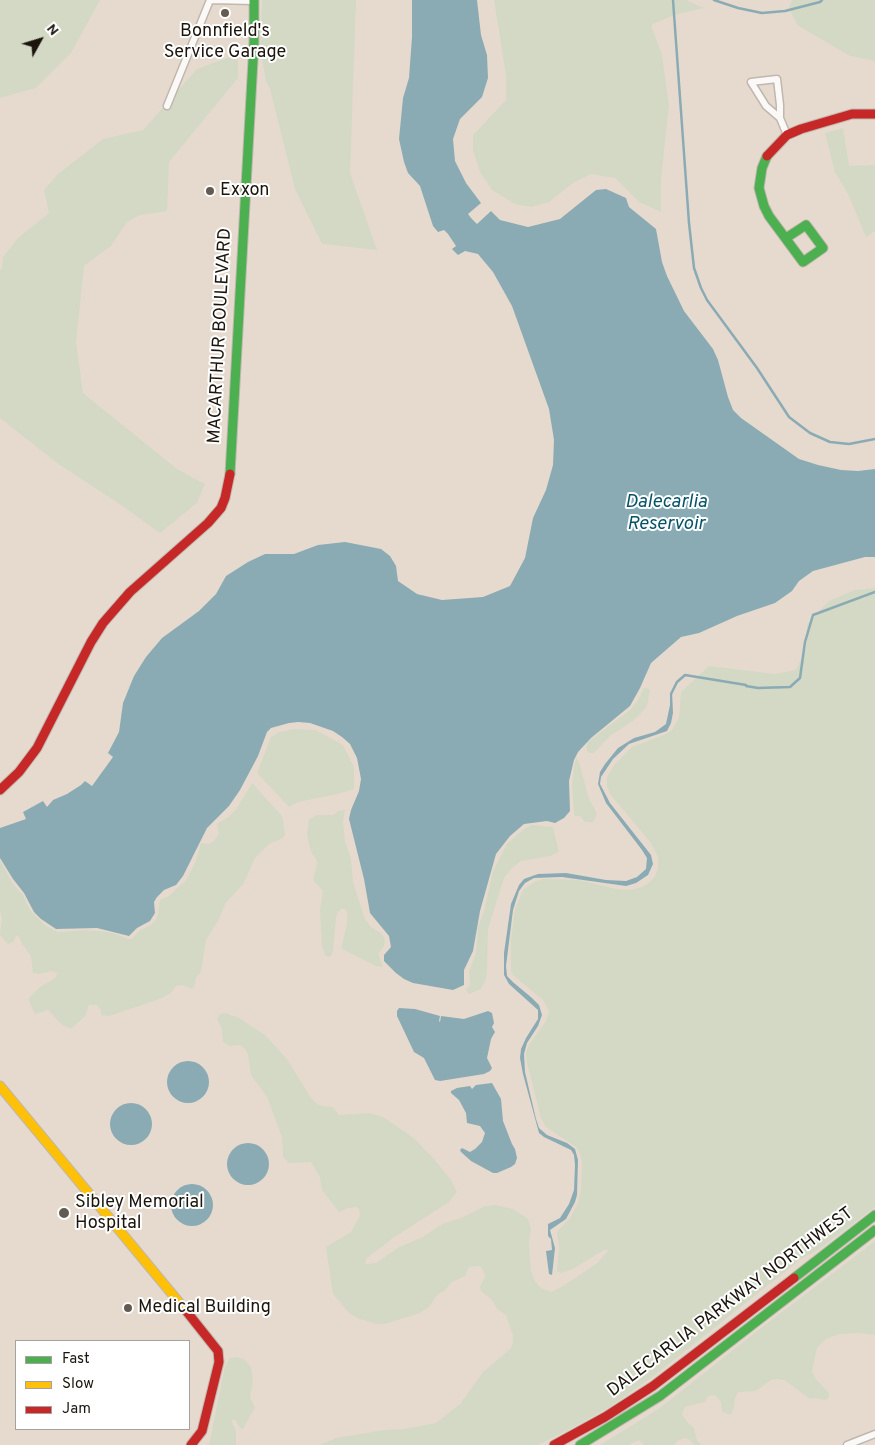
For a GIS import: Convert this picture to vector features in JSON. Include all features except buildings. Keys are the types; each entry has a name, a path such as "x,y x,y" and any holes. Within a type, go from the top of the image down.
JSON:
{"main road":[{"name":"MACARTHUR BOULEVARD","path":"1,789 19,772 37,748 91,642 103,623 130,592 208,523 221,508 229,482 254,42 254,0"},
{"path":"786,238 769,216 759,188 766,157 787,135 822,122 852,114 875,114"},
{"path":"0,1086 184,1307 218,1351 219,1362 202,1431 191,1445"},
{"name":"DALECARLIA PARKWAY NORTHWEST","path":"555,1445 605,1417 653,1386 875,1215"},
{"name":"DALECARLIA PARKWAY NORTHWEST","path":"580,1445 660,1396 875,1230"}],"street":[{"path":"168,106 210,0 254,0"},
{"path":"780,118 766,106 751,82 777,79 780,118 787,135"},
{"path":"846,1445 875,1434"}],"green space":[{"path":"0,0 100,0 71,53 36,88 0,98"},
{"path":"262,0 356,0 350,173 377,250 322,244 295,189 270,89 266,81 260,49"},
{"path":"494,0 686,0 704,8 674,15 651,25 662,55 669,106 661,179 661,212 639,202 615,178 591,174 573,183 549,202 531,207 515,204 492,190 480,172 473,150 473,135 506,100 506,75"},
{"path":"792,0 875,0 875,61 850,56 797,25 789,8"},
{"path":"238,54 238,78 169,162 167,211 140,215 127,222 111,246 84,266 76,342 83,393 177,469 205,484 197,503 160,533 57,463 0,418 0,270 3,257 18,238 49,213 44,190 58,174 103,139 143,130 197,69"},
{"path":"843,128 849,166 875,165 875,231 866,237 848,194 835,172 825,133"},
{"path":"875,588 875,1207 818,1250 801,1259 655,1375 611,1406 538,1445 319,1445 336,1438 436,1423 460,1404 483,1372 510,1349 513,1343 513,1336 506,1315 497,1309 492,1300 481,1291 480,1287 485,1276 480,1266 469,1267 465,1276 452,1282 444,1291 437,1295 429,1307 420,1313 385,1324 376,1324 357,1318 349,1313 333,1294 326,1247 351,1232 360,1215 359,1209 356,1207 348,1208 339,1212 322,1190 320,1177 311,1162 289,1163 283,1157 282,1137 267,1097 251,1075 248,1055 245,1049 240,1045 230,1046 223,1042 222,1029 217,1019 220,1014 226,1013 239,1018 265,1035 287,1059 311,1098 317,1104 333,1107 339,1115 369,1113 383,1117 414,1138 451,1180 457,1192 449,1202 393,1238 367,1258 365,1263 376,1263 399,1247 423,1237 442,1224 461,1218 485,1206 495,1205 513,1209 528,1219 531,1229 529,1243 531,1271 535,1281 541,1288 551,1292 563,1286 596,1264 609,1250 604,1250 573,1269 561,1273 557,1271 559,1247 557,1232 570,1218 578,1203 581,1189 582,1162 576,1147 546,1127 541,1118 527,1063 526,1053 529,1045 546,1021 549,1011 543,1000 513,975 511,971 511,940 515,910 523,890 534,882 543,879 579,880 616,889 630,890 642,887 650,882 658,868 658,857 651,843 610,794 607,786 607,777 615,764 632,747 672,730 679,718 681,692 709,666 775,674 796,670 806,649 807,624 829,601 855,590"},
{"path":"644,688 650,689 647,706 643,711 634,720 610,736 594,753 589,753 586,748 588,742 631,709"},
{"path":"295,729 316,730 343,745 354,767 354,789 298,802 289,807 257,773 271,737 279,732"},
{"path":"576,758 579,762 589,799 597,813 592,822 585,822 580,816 575,816 574,814 572,785"},
{"path":"252,783 281,815 285,835 283,838 269,844 255,858 244,883 225,904 218,921 206,940 201,972 196,978 194,987 192,989 183,985 176,986 170,994 157,1000 109,1016 101,1015 101,1010 97,1005 89,1005 85,1016 71,1029 61,1024 48,1010 35,1014 29,998 40,987 55,978 58,973 51,971 39,974 33,973 31,956 19,937 17,935 13,942 8,944 0,935 2,918 0,911 0,860 13,884 23,895 30,910 46,926 58,932 100,931 132,939 140,930 155,921 158,915 160,900 169,896 187,879 195,863 201,843 209,844 214,841 219,833 217,824 236,810"},
{"path":"345,810 343,822 345,841 351,859 353,882 365,919 385,939 384,946 378,954 383,967 376,966 342,949 347,924 347,912 345,909 341,909 338,912 336,918 331,956 325,955 322,946 320,910 323,891 313,880 317,864 309,845 307,834 309,819 317,815 333,815 338,811"},
{"path":"532,825 553,827 559,852 550,856 521,861 504,878 488,929 486,980 481,989 469,994 466,990 470,985 469,971 476,953 478,927 484,911 493,871 507,844 524,829"},
{"path":"875,1241 875,1335 859,1333 839,1334 826,1339 817,1348 812,1371 815,1378 829,1393 829,1397 826,1400 810,1399 784,1380 771,1380 756,1391 738,1392 731,1415 722,1412 721,1402 715,1395 708,1396 705,1402 685,1407 682,1413 683,1416 694,1428 697,1441 702,1445 694,1445 685,1438 677,1441 674,1445 644,1445 639,1440 628,1445 600,1445 660,1408"},
{"path":"230,1358 244,1359 251,1367 253,1381 250,1398 255,1407 243,1429 233,1419 232,1422 236,1431 236,1445 209,1445 225,1366"}],"water":[{"name":"Dalecarlia Reservoir","path":"412,0 477,0 481,35 487,55 488,78 482,97 460,119 453,139 455,161 466,183 481,203 468,214 471,218 477,224 491,211 500,220 528,227 560,219 596,190 606,189 626,198 629,207 656,229 662,262 667,276 684,311 713,349 733,410 741,418 799,459 841,470 875,469 875,557 865,557 813,571 799,581 792,591 775,603 737,616 699,633 681,637 651,663 630,706 591,738 578,752 569,781 570,811 564,818 555,823 547,821 524,824 510,836 496,854 480,911 473,951 464,970 464,985 453,990 413,983 396,973 384,961 384,955 391,947 389,936 370,913 364,879 349,819 359,791 361,779 357,758 350,744 342,737 333,731 310,723 289,723 271,728 267,732 258,756 240,790 229,806 207,828 183,876 176,885 164,890 157,897 154,902 155,913 150,921 137,928 129,936 97,928 56,929 34,912 24,893 0,858 0,828 26,819 23,812 43,801 47,807 53,800 67,794 85,781 92,786 113,757 108,753 119,732 123,703 134,676 146,657 162,638 199,611 216,594 226,576 265,554 294,554 318,545 345,542 381,549 390,556 396,566 398,581 417,594 442,600 483,597 510,586 525,558 533,518 546,490 553,465 554,440 549,409 512,306 493,272 478,254 465,251 458,255 452,249 456,246 448,234 444,230 438,232 433,226 420,186 408,173 404,162 399,139 403,98 409,78"},
{"path":"672,691 673,713 667,731 629,744 613,759 601,777 600,784 610,803 651,855 653,864 648,875 636,883 626,886 562,877 534,878 525,883 519,891 513,910 506,966 507,976 539,1005 542,1015 538,1026 527,1043 524,1054 525,1072 536,1119 539,1128 547,1135 567,1143 575,1149 578,1160 575,1202 566,1219 550,1230 555,1248 552,1275 549,1274 546,1251 552,1250 551,1239 548,1236 548,1224 560,1218 569,1204 574,1190 574,1155 571,1150 539,1133 523,1074 520,1058 521,1049 538,1019 538,1010 509,984 504,975 504,953 511,904 519,885 524,879 538,874 566,873 606,880 626,881 637,877 646,869 647,858 606,803 598,784 600,772 618,748 634,738 655,732 666,724"},
{"path":"399,1008 415,1009 440,1016 440,1022 441,1016 464,1019 488,1011 492,1013 494,1023 492,1027 495,1032 491,1039 487,1058 492,1068 490,1071 484,1074 440,1081 435,1080 424,1058 414,1052 397,1016"},
{"path":"192,1061 200,1064 206,1070 209,1082 206,1094 200,1100 184,1103 176,1100 170,1094 167,1078 170,1070 176,1064"},
{"path":"492,1083 501,1099 503,1121 517,1158 515,1164 511,1167 497,1173 493,1173 471,1161 461,1152 462,1148 470,1152 475,1149 482,1142 485,1133 480,1126 467,1123 466,1113 459,1100 451,1093 451,1091 457,1088 470,1086 472,1089 476,1085"},
{"path":"131,1103 146,1109 152,1124 146,1139 131,1145 116,1139 110,1124 116,1109"},
{"path":"244,1143 252,1143 263,1149 269,1164 263,1179 252,1185 244,1185 233,1179 227,1168 227,1160 233,1149"},
{"path":"188,1184 196,1184 207,1190 213,1205 207,1220 196,1226 188,1226 177,1220 171,1209 171,1201 177,1190"}],"waterway":[{"path":"673,0 689,223 694,268 701,288 707,300 757,368 789,417 810,433 830,442 849,444 875,439"},
{"path":"714,0 762,13 785,11 822,0"},
{"path":"671,694 677,682 685,675 758,688 790,687 800,678 805,642 813,615 875,592"}],"traffic: fast":[{"path":"230,474 254,42 254,0"},
{"path":"767,156 762,168 759,188 769,216 803,262 823,248 806,225 786,238"},
{"path":"794,1278 875,1215"},
{"path":"580,1445 660,1396 875,1230"}],"traffic: slow":[{"path":"0,1086 187,1312"}],"traffic: jam":[{"path":"767,156 787,135 801,129 852,114 875,114"},
{"path":"0,790 19,772 37,748 91,642 103,623 130,592 208,523 221,508 230,474"},
{"path":"554,1445 605,1417 653,1386 794,1278"},
{"path":"187,1312 218,1351 219,1362 202,1431 191,1445"}],"place":[{"name":"Bonnfield's Service Garage","path":"225,13"},
{"name":"Exxon","path":"210,191"},
{"name":"Sibley Memorial Hospital","path":"64,1213"},
{"name":"Medical Building","path":"128,1308"}]}
